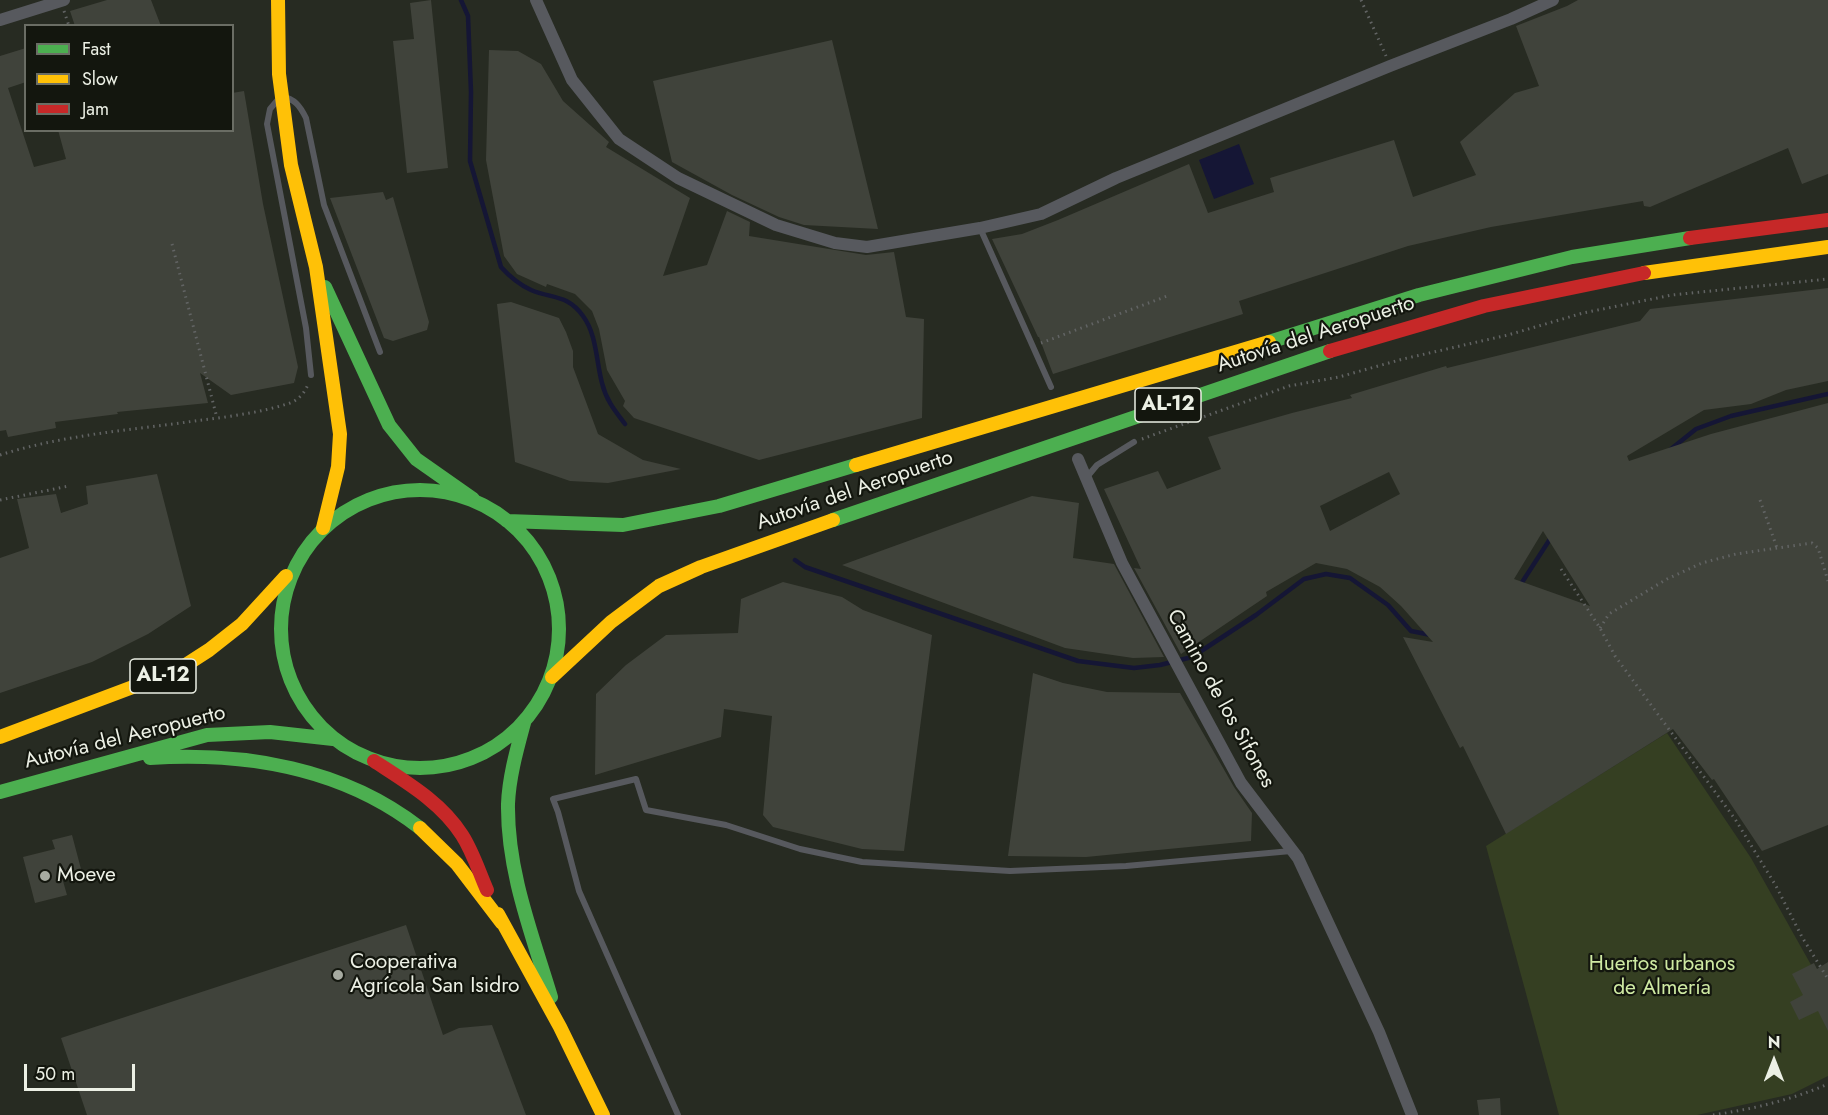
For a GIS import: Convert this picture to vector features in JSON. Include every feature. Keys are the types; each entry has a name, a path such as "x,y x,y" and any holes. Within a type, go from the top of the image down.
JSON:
{"main road":[{"path":"278,0 277,35 281,96 291,165 316,267 340,434 338,467 323,528"},
{"name":"Autovía del Aeropuerto","path":"507,521 623,525 680,515 1225,356 1419,295 1572,257 1702,235 1828,220"},
{"name":"Autovía del Aeropuerto","path":"552,677 613,618 650,591 680,575 1317,355 1480,307 1559,289 1686,265 1828,247"},
{"path":"316,267 389,424 416,459 473,499"},
{"name":"AL-12","path":"434,490 473,499 507,521 536,550 552,579 560,611 560,644 552,677 540,701 524,723 499,744 470,759 439,767 406,768 374,761 333,739 307,711 289,677 280,640 283,602 295,566 308,546 323,528 356,505 394,491 434,490"},
{"name":"Autovía del Aeropuerto","path":"0,736 178,670 209,650 242,624 295,566"},
{"path":"524,723 511,775 508,805 510,840 516,878 560,1027"},
{"name":"Autovía del Aeropuerto","path":"1,792 207,735 241,731 271,731 333,739"},
{"path":"119,759 184,756 242,759 299,770 351,788 391,808 424,831 449,854 502,923"},
{"path":"374,761 434,802 463,837 502,923 560,1027 603,1115"}],"street":[{"path":"0,20 64,0"},
{"path":"536,0 572,80 619,139 678,178 776,225 835,243 867,248 980,228 1041,214 1116,178 1553,0"},
{"name":"Camino de los Sifones","path":"1078,459 1122,562 1241,783 1298,858 1379,1032 1412,1115"}],"lane":[{"path":"311,375 306,328 267,124 270,109 281,96 291,98 300,106 306,118 324,204 380,352"},
{"path":"980,228 1050,387"},
{"path":"1087,477 1096,465 1134,442"},
{"path":"678,1115 579,891 553,799 636,779 646,810 726,825 800,849 862,862 1010,871 1126,866 1291,851"}],"path":[{"path":"1361,0 1390,66"},
{"path":"172,244 217,418"},
{"path":"1134,442 1289,386 1339,377 1403,359 1508,335 1583,313 1672,295 1828,279"},
{"path":"1033,346 1170,295"},
{"path":"0,455 57,441 217,418 292,402 305,392 311,375"},
{"path":"0,500 69,486"},
{"path":"1760,500 1778,548"},
{"path":"1600,627 1609,614 1667,579 1702,563 1736,554 1812,543 1818,548 1828,581"},
{"path":"1561,569 1600,627 1615,656 1735,819 1828,979"},
{"path":"1713,1115 1749,1109 1800,1096 1828,1084"}],"green space":[{"name":"Huertos urbanos de Almería","path":"1667,733 1751,858 1828,995 1828,1076 1792,1094 1697,1115 1559,1115 1486,846"}],"shaded area":[{"path":"1239,144 1254,184 1214,199 1199,160"}],"building":[{"path":"107,0 151,0 160,24 74,24 70,11"},
{"path":"431,0 448,168 407,173 393,41 414,39 410,3"},
{"path":"1578,0 1828,0 1828,174 1802,184 1788,148 1650,207 1644,206 1643,201 1491,227 1408,246 1239,301 1243,314 1053,374 1039,337 992,239 1022,234 1189,164 1208,213 1274,192 1270,178 1394,140 1413,197 1476,175 1460,142 1515,93 1539,86 1516,26"},
{"path":"832,40 878,229 804,225 779,217 732,195 672,162 653,81"},
{"path":"24,49 24,83 8,88 34,167 66,159 59,132 234,132 234,93 244,91 263,204 298,367 294,383 231,395 200,373 208,403 117,412 118,414 55,422 56,428 8,437 6,430 0,431 0,56"},
{"path":"489,50 518,51 541,64 563,101 609,142 606,147 690,198 663,276 707,265 727,211 750,222 749,236 866,255 894,252 906,317 924,319 922,418 759,460 634,418 623,406 625,401 607,370 599,329 592,311 575,294 547,284 546,287 517,274 504,256 486,160"},
{"path":"383,192 386,200 393,197 429,322 427,330 393,341 384,338 330,198"},
{"path":"1828,288 1828,381 1786,390 1751,404 1704,410 1627,456 1629,461 1711,434 1828,403 1828,825 1762,851 1714,779 1712,780 1673,729 1506,834 1463,746 1460,748 1403,637 1433,642 1401,606 1380,587 1347,569 1316,563 1266,592 1267,596 1181,654 1134,568 1141,569 1104,489 1158,471 1167,489 1221,469 1208,437 1352,398 1350,395 1446,366 1447,368 1640,321 1650,309","holes":["1389,472 1400,494 1330,531 1320,506","1543,531 1590,606 1514,579"]},
{"path":"511,302 559,318 573,351 573,367 598,434 643,460 681,469 608,483 570,481 515,462 497,304"},
{"path":"157,474 191,606 148,634 92,662 0,693 0,558 29,548 17,499 56,494 61,513 88,504 86,486"},
{"path":"1032,496 1079,503 1073,558 1114,564 1164,657 1133,658 1065,648 842,565"},
{"path":"783,582 842,597 863,610 932,635 904,851 862,849 773,827 763,815 772,716 724,709 721,737 595,775 596,694 626,665 666,635 738,633 741,599"},
{"path":"1033,673 1063,683 1107,692 1180,693 1234,787 1252,813 1251,841 1086,857 1008,856"},
{"path":"72,835 81,869 61,874 67,895 35,903 23,857 55,849 52,840"},
{"name":"Cooperativa Agrícola San Isidro","path":"406,925 443,1035 459,1028 492,1025 526,1115 87,1115 61,1038"},
{"path":"1828,962 1828,1031 1818,1011 1799,1020 1790,1002 1803,995 1792,974 1814,963 1817,969"},
{"path":"1500,1098 1501,1115 1479,1115 1477,1100"}],"waterway":[{"path":"461,0 468,16 471,92 470,161 501,267 522,285 539,293 565,300 583,316 594,340 606,395 625,424"},
{"path":"1671,449 1696,429 1731,416 1828,394"},
{"path":"1519,587 1552,536"},
{"path":"795,560 805,567 1078,661 1134,668 1160,665 1192,657 1256,615 1304,579 1326,574 1350,578 1388,605 1411,631 1431,635"}],"traffic: fast":[{"path":"1269,342 1419,295 1572,257 1690,238"},
{"path":"325,287 389,425 416,459 473,499"},
{"path":"833,520 1330,351"},
{"path":"507,521 623,525 719,506 856,465"},
{"path":"434,490 473,500 486,506 508,521 528,541 549,576 557,602 559,629 557,656 543,695 528,717 508,737 486,752 447,766 406,768 367,758 354,752 332,737 312,717 297,695 283,656 281,615 291,576 297,563 312,541 332,521 354,506 393,492 434,490"},
{"path":"524,723 510,784 509,829 516,878 551,997"},
{"path":"0,792 207,735 270,732 333,739"},
{"path":"150,758 221,758 292,768 359,791 420,828"}],"traffic: slow":[{"path":"278,0 279,74 291,165 316,267 340,434 338,467 323,528"},
{"path":"1644,273 1828,247"},
{"path":"856,465 1269,342"},
{"path":"552,677 611,622 659,586 701,567 833,520"},
{"path":"0,737 178,670 209,650 242,624 286,576"},
{"path":"420,828 457,864 502,923"},
{"path":"498,914 560,1027 603,1115"}],"traffic: jam":[{"path":"1690,238 1828,220"},
{"path":"1330,351 1484,306 1644,273"},
{"path":"374,761 422,794 454,823 469,848 487,890"}],"place":[{"name":"Moeve","path":"45,876"},
{"name":"Cooperativa Agrícola San Isidro","path":"338,975"}]}
